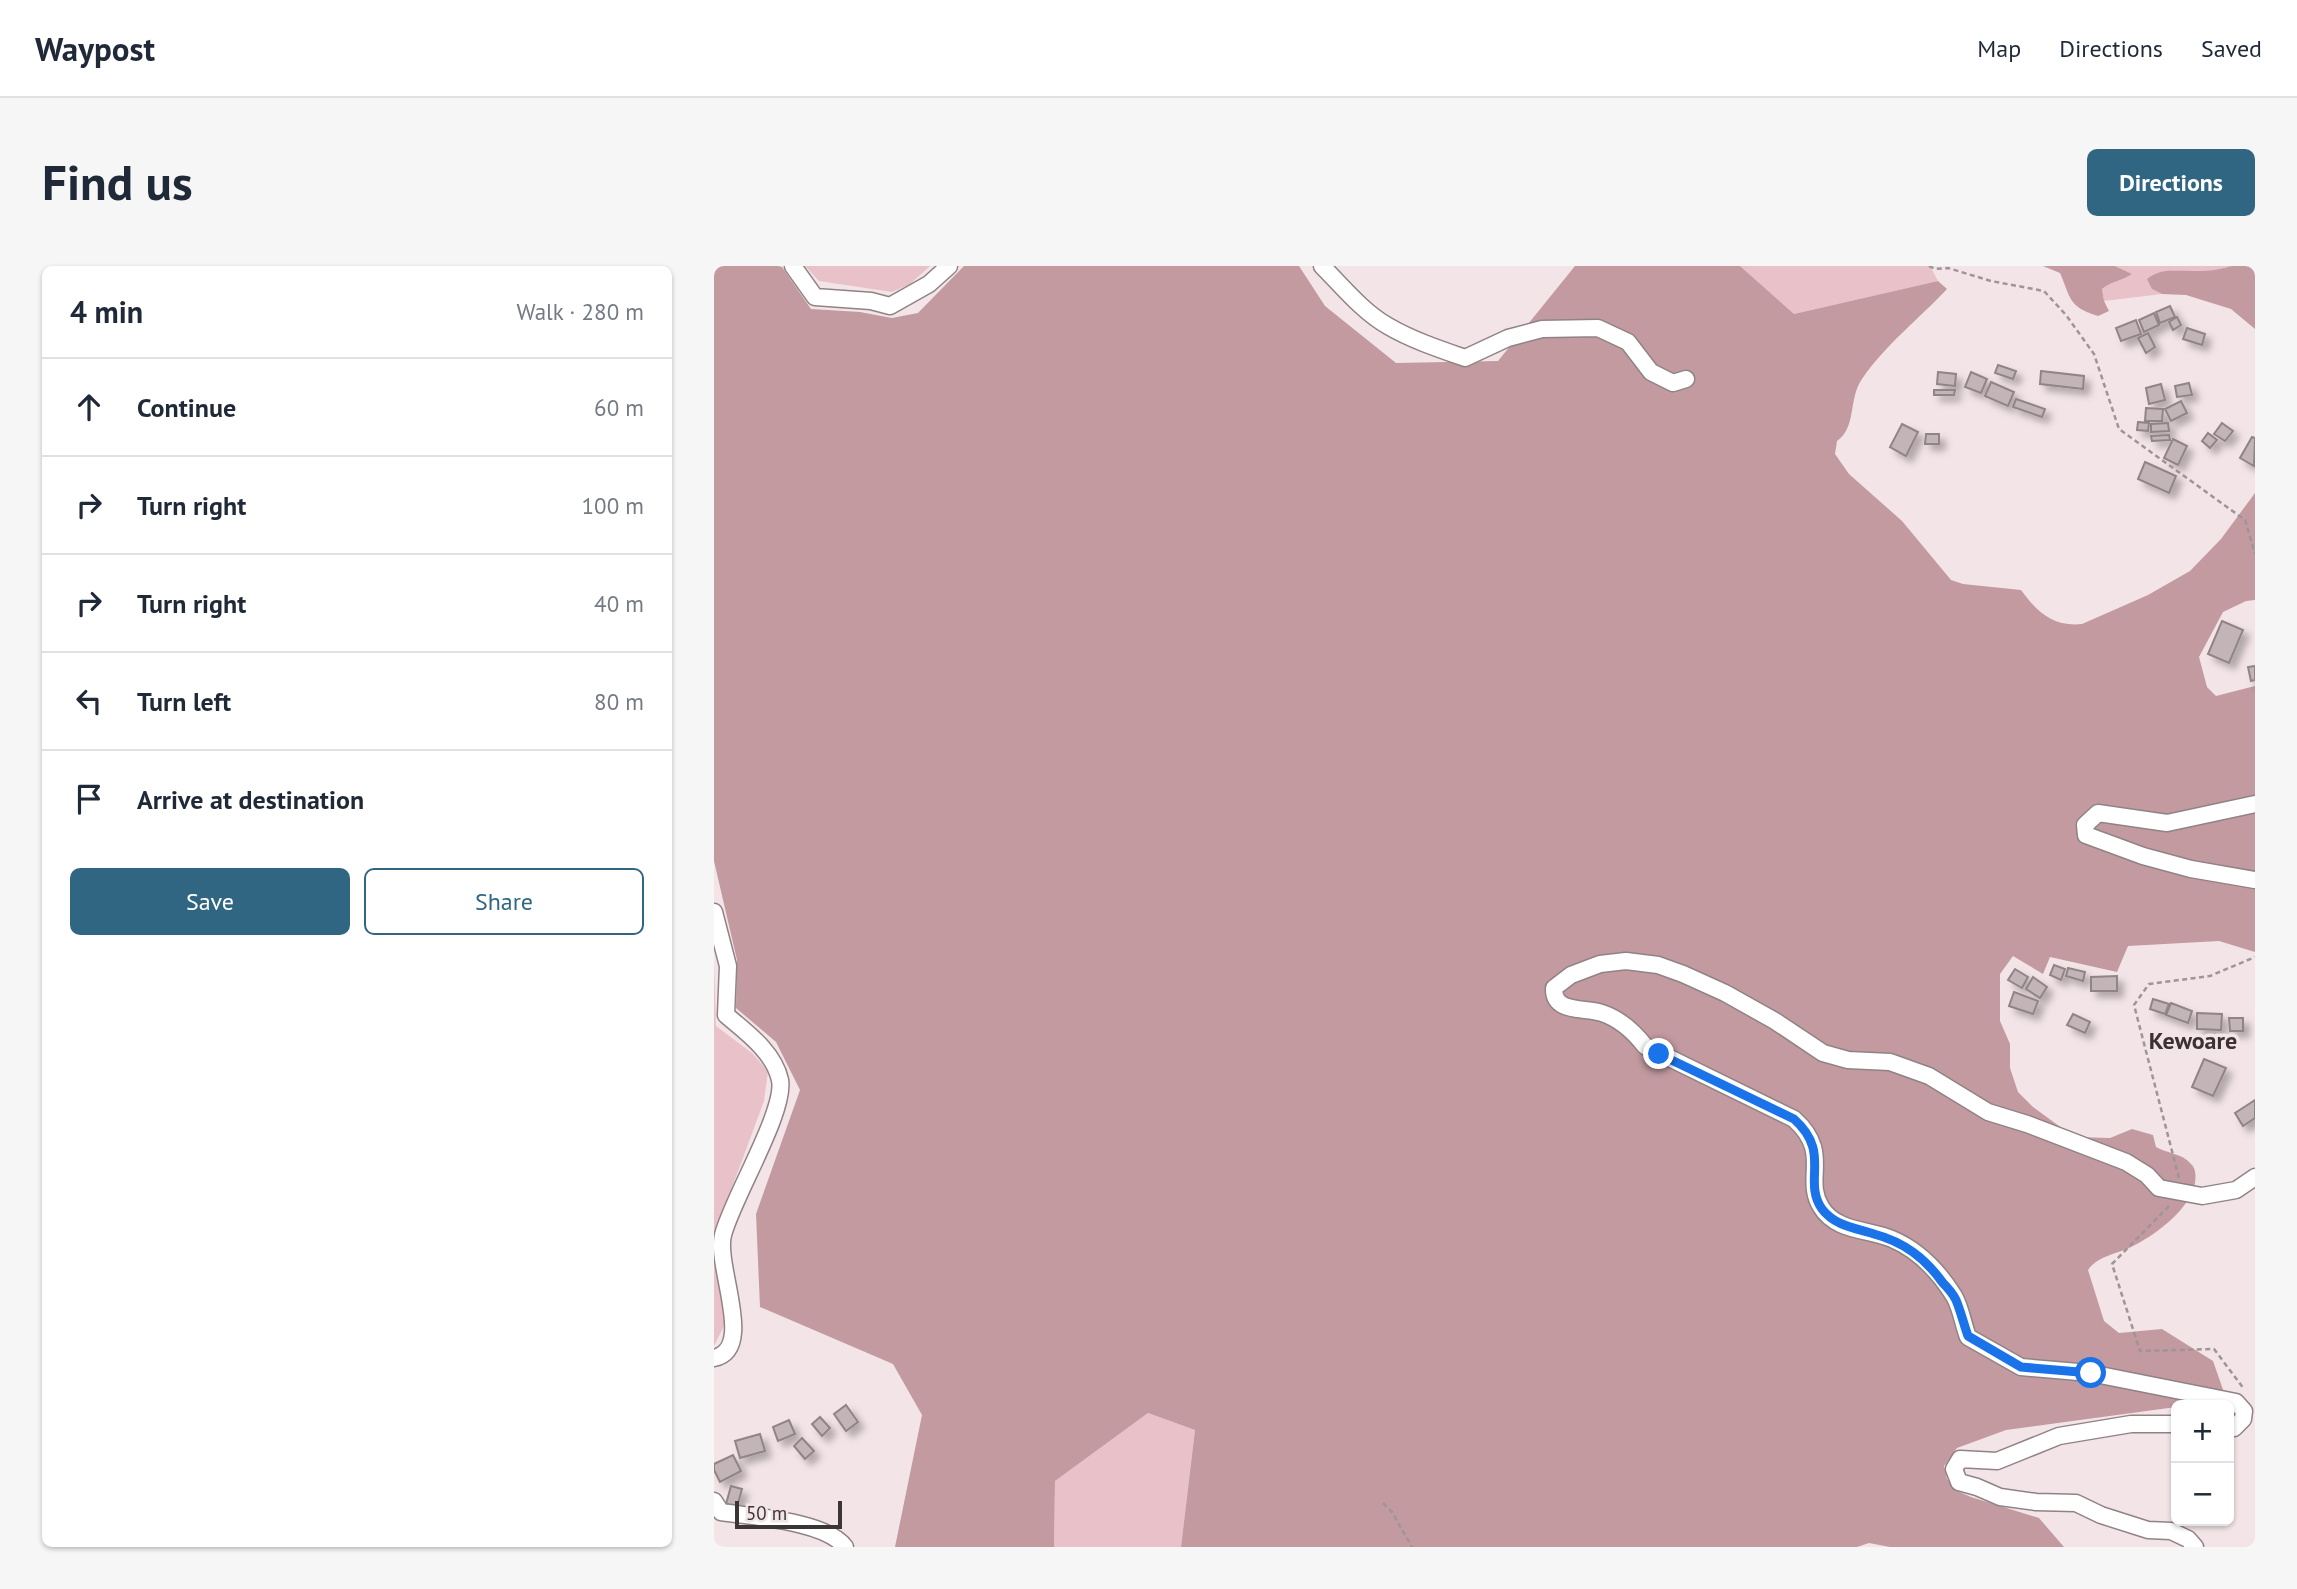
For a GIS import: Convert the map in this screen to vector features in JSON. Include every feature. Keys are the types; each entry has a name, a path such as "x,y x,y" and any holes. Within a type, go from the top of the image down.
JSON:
{"street":[{"path":"793,266 815,297 871,301 890,306 929,284 949,266"},
{"path":"1322,266 1385,325 1422,343 1465,358 1508,338 1542,328 1598,328 1628,342 1651,372 1673,383 1686,379"},
{"path":"2255,804 2167,823 2098,813 2085,825 2086,835 2143,856 2191,869 2255,880"},
{"path":"714,912 728,966 726,1015 764,1050 779,1079 780,1091 771,1120 723,1236 721,1259 735,1326 733,1340 725,1353 714,1358"},
{"path":"2226,1400 2091,1373 2021,1367 1968,1336 1955,1298 1931,1266 1912,1249 1891,1239 1846,1227 1832,1220 1820,1207 1815,1189 1814,1147 1806,1129 1794,1119 1646,1046 1619,1021 1600,1012 1575,1010 1558,1003 1554,988 1571,975 1600,964 1626,961 1658,965 1726,993 1823,1053 1848,1060 1890,1062 1929,1076 1988,1112 2126,1161 2147,1174 2159,1188 2202,1196 2236,1190 2255,1177"},
{"path":"2234,1402 2244,1411 2243,1419 2234,1428"},
{"path":"2171,1424 2131,1424 2059,1436 1997,1461 1960,1460 1954,1469 1959,1482 2000,1497 2036,1502 2076,1503 2101,1515 2148,1530 2171,1531 2188,1539 2195,1547"},
{"path":"714,1501 721,1512 793,1522 831,1534 845,1547"}],"path":[{"path":"1929,266 1935,270 1948,268 1991,281 2044,291 2066,315 2094,354 2119,429 2245,520 2255,554"},
{"path":"1383,1503 1392,1512 1412,1547"}],"shaded area":[{"path":"714,266 782,267 811,309 860,312 892,318 918,313 964,266 1299,266 1325,306 1396,363 1498,361 1575,266 1740,266 1794,314 1938,281 1947,289 1892,343 1862,379 1855,395 1850,421 1837,441 1835,454 1849,474 1902,521 1951,580 1963,584 2021,590 2033,605 2054,620 2082,624 2148,595 2190,571 2221,539 2255,493 2255,600 2246,601 2223,612 2199,657 2207,687 2216,696 2255,686 2255,952 2219,941 2128,946 2117,972 2050,957 2043,974 2013,956 2000,974 2000,1021 2010,1044 2010,1068 2018,1092 2033,1107 2074,1137 2110,1138 2132,1129 2153,1135 2156,1147 2187,1160 2193,1167 2195,1180 2192,1193 2170,1221 2140,1242 2102,1258 2088,1270 2104,1321 2119,1333 2162,1329 2213,1361 2227,1400 2171,1400 2171,1408 2006,1430 1957,1448 1944,1466 1947,1479 1957,1491 2039,1518 2064,1547 1890,1547 1869,1543 1857,1547 1181,1547 1195,1430 1148,1413 1055,1481 1054,1547 895,1547 922,1415 893,1364 760,1307 756,1214 800,1090 776,1042 736,1008 737,960 714,861"},
{"path":"805,266 930,266 910,284 892,292 819,281"},
{"path":"1740,266 1930,266 1938,281 1794,314"},
{"path":"2043,266 2115,266 2132,274 2102,289 2109,311 2098,316 2076,305 2060,273"},
{"path":"2115,266 2232,266 2207,272 2173,270 2152,289 2162,294 2104,301 2102,289 2132,274"},
{"path":"2232,266 2255,266 2255,329 2231,309 2186,295 2162,294 2152,289 2147,279 2160,272 2207,271"},
{"path":"714,961 716,1026 752,1053 768,1071 764,1101 714,1236"},
{"path":"714,1251 725,1324 714,1346"},
{"path":"1148,1413 1195,1430 1181,1547 1054,1547 1055,1481"}],"building":[{"path":"2170,306 2175,317 2160,323 2156,312"},
{"path":"2154,313 2159,325 2144,332 2139,320"},
{"path":"2177,317 2181,325 2173,330 2169,322"},
{"path":"2136,320 2141,334 2121,341 2116,328"},
{"path":"2187,328 2205,334 2202,345 2183,339"},
{"path":"2148,333 2155,347 2146,353 2138,338"},
{"path":"1998,365 2016,371 2013,379 1995,373"},
{"path":"2041,371 2084,376 2083,389 2040,384"},
{"path":"1938,372 1956,374 1955,386 1937,384"},
{"path":"1971,372 1987,379 1981,393 1965,387"},
{"path":"1991,382 2014,392 2008,406 1985,396"},
{"path":"2189,383 2192,395 2177,397 2175,386"},
{"path":"2161,384 2165,400 2149,404 2146,388"},
{"path":"1934,390 1955,390 1954,395 1934,395"},
{"path":"2016,399 2045,409 2042,417 2013,407"},
{"path":"2181,401 2187,413 2171,421 2165,409"},
{"path":"2146,408 2163,409 2162,421 2145,421"},
{"path":"2138,422 2149,423 2148,431 2137,430"},
{"path":"2168,423 2169,431 2151,432 2151,424"},
{"path":"2222,423 2233,431 2225,441 2214,434"},
{"path":"1902,424 1918,432 1906,456 1890,447"},
{"path":"2208,433 2217,440 2210,448 2202,441"},
{"path":"1926,434 1939,434 1939,444 1925,444"},
{"path":"2169,435 2170,440 2152,441 2151,436"},
{"path":"2252,437 2255,438 2254,466 2240,458"},
{"path":"2173,439 2187,446 2178,465 2164,458"},
{"path":"2145,462 2176,476 2169,493 2138,479"},
{"path":"2222,621 2243,630 2229,663 2208,654"},
{"path":"2255,666 2255,680 2251,681 2248,667"},
{"path":"2054,965 2065,969 2061,980 2050,975"},
{"path":"2068,968 2085,972 2083,981 2066,976"},
{"path":"2015,969 2028,977 2022,988 2008,980"},
{"path":"2117,976 2117,991 2091,991 2091,977"},
{"path":"2033,977 2047,987 2040,998 2026,989"},
{"path":"2014,992 2038,1001 2033,1014 2009,1006"},
{"path":"2153,999 2169,1004 2165,1014 2150,1009"},
{"path":"2171,1003 2192,1011 2188,1023 2166,1015"},
{"path":"2197,1013 2222,1014 2221,1030 2197,1029"},
{"path":"2073,1014 2090,1022 2085,1033 2067,1025"},
{"path":"2229,1018 2243,1018 2243,1031 2230,1031"},
{"path":"2204,1059 2226,1068 2213,1096 2192,1087"},
{"path":"2255,1100 2255,1118 2243,1126 2235,1113"},
{"path":"846,1405 858,1422 846,1431 834,1414"},
{"path":"820,1417 830,1428 822,1436 812,1424"},
{"path":"789,1420 795,1434 778,1441 773,1427"},
{"path":"760,1434 765,1451 740,1458 735,1441"},
{"path":"802,1438 814,1451 805,1459 794,1446"},
{"path":"733,1455 741,1471 720,1482 714,1464"},
{"path":"731,1486 742,1489 737,1507 726,1504"}],"district":[{"name":"Kewoare","path":"2193,1041"}],"route":[{"path":"1659,1054 1794,1119 1806,1129 1814,1147 1815,1189 1820,1207 1832,1220 1846,1227 1891,1239 1912,1249 1931,1266 1955,1298 1968,1336 2021,1367 2091,1373"}]}
